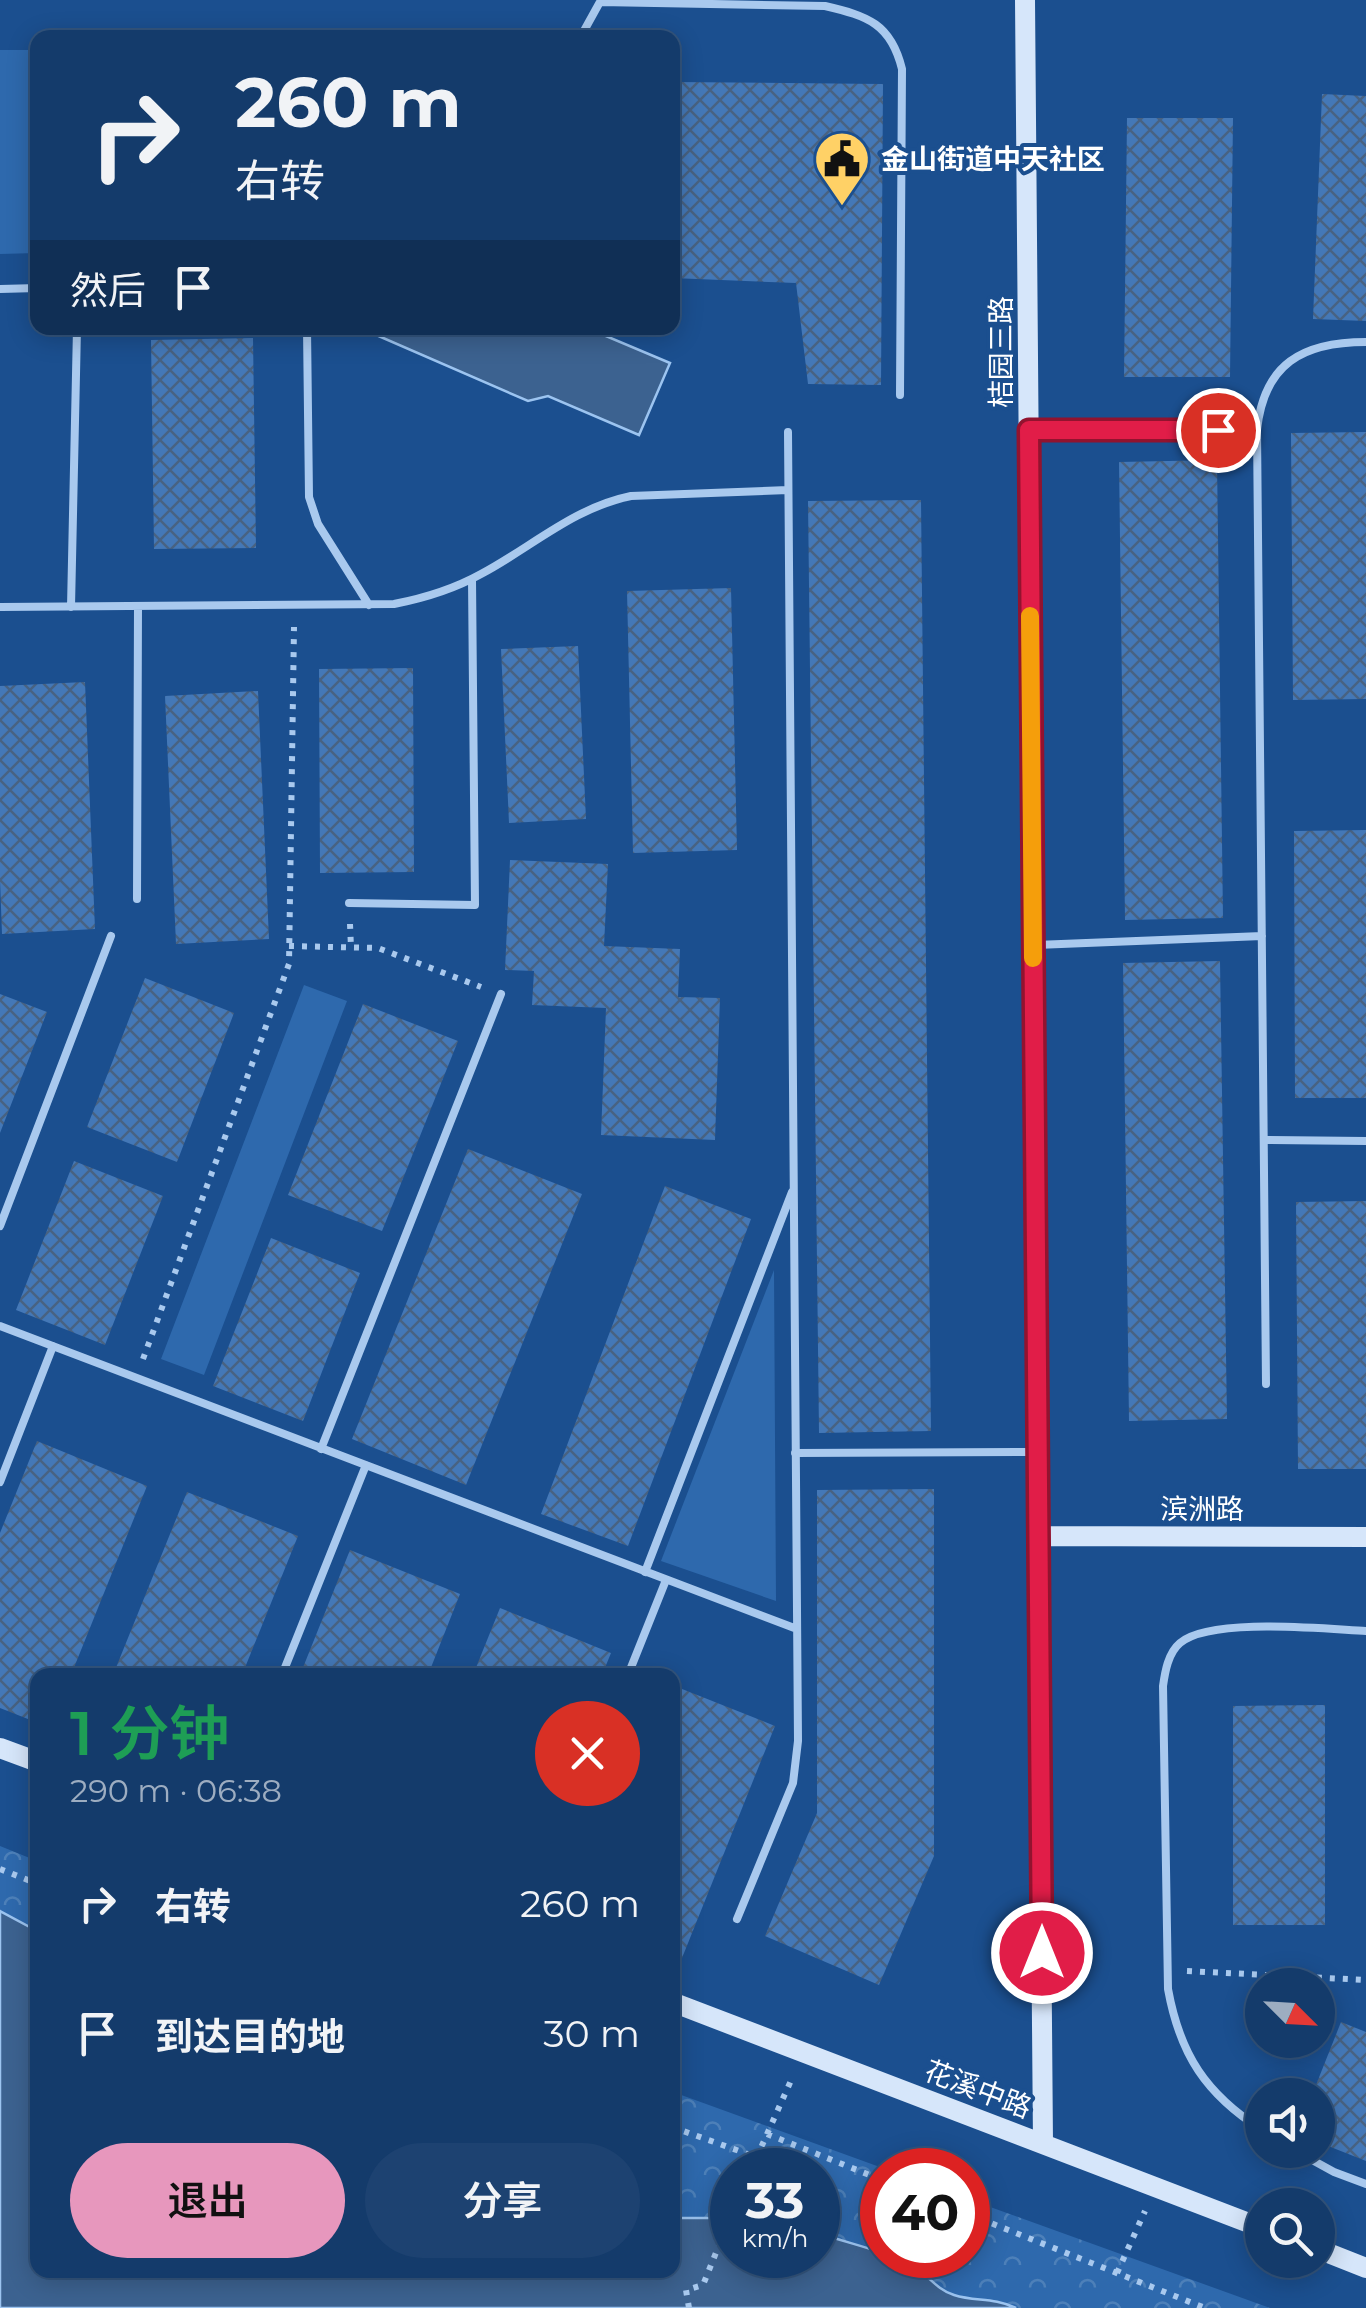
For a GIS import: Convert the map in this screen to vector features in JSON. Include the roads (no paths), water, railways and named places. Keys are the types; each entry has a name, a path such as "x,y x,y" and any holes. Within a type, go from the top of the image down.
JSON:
{"street":[{"name":"桔园三路","path":"1026,0 1043,2143"},
{"name":"滨洲路","path":"1038,1536 1366,1536"},
{"path":"0,1748 30,1759"},
{"name":"花溪中路","path":"680,2005 1245,2221"},
{"path":"1335,2256 1366,2268"}],"lane":[{"path":"585,30 601,1 826,6 870,20 888,34 897,47 902,68 900,395"},
{"path":"0,288 30,288"},
{"path":"72,606 76,335"},
{"path":"307,335 309,496 318,524 368,606"},
{"path":"1266,1384 1257,430 1268,384 1282,368 1304,352 1326,345 1366,342"},
{"path":"1029,430 1257,430"},
{"path":"737,1920 793,1783 798,1742 788,432"},
{"path":"0,606 394,604 427,597 472,579 546,532 610,500 788,490"},
{"path":"349,903 474,905 472,579"},
{"path":"138,606 138,900"},
{"path":"0,1226 111,936"},
{"path":"1033,945 1262,936"},
{"path":"322,1449 501,994"},
{"path":"1264,1140 1366,1141"},
{"path":"645,1572 793,1188"},
{"path":"0,1326 797,1629"},
{"path":"0,1482 52,1346"},
{"path":"795,1453 1038,1452"},
{"path":"285,1668 366,1465"},
{"path":"631,1668 666,1580"},
{"path":"1245,2117 1206,2082 1188,2057 1168,1989 1162,1686 1165,1671 1180,1643 1208,1630 1251,1627 1366,1631"},
{"path":"1327,2168 1366,2184"}],"place":[{"name":"金山街道中天社区","path":"842,208"}]}
